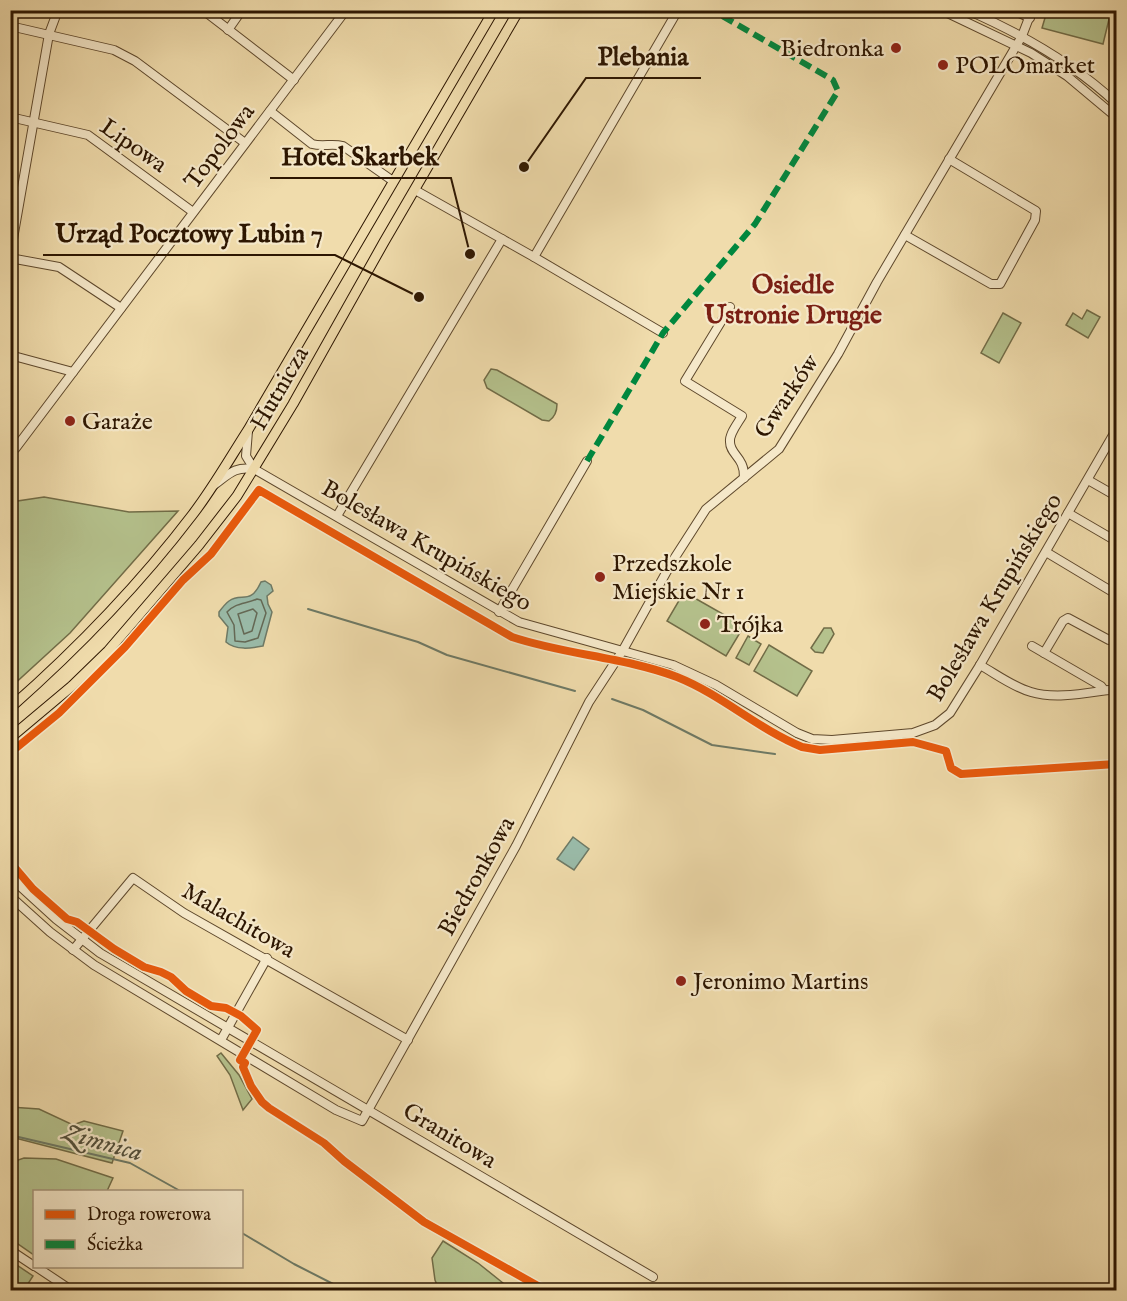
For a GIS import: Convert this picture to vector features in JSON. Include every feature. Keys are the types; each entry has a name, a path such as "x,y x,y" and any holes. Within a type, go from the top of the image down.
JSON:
{"main road":[{"name":"Hutnicza","path":"10,708 71,653 110,613 187,522 213,486 494,10"},
{"name":"Hutnicza","path":"10,738 108,651 199,545 237,496 519,10"}],"street":[{"path":"58,10 49,34 10,257 59,267 121,308"},
{"path":"203,10 294,80"},
{"path":"228,30 242,10"},
{"name":"Topolowa","path":"13,448 346,10"},
{"path":"534,257 678,10"},
{"path":"941,10 1016,45 1067,76 1116,117"},
{"path":"967,10 1022,36 1072,68 1116,103"},
{"path":"1013,10 1031,14"},
{"name":"Gwarków","path":"623,650 672,562 706,509 779,449 838,354 1022,36 1031,14"},
{"path":"10,26 114,50 135,61 245,143"},
{"path":"270,111 312,144 342,146 393,181"},
{"name":"Lipowa","path":"10,117 88,135 193,212"},
{"path":"905,235 991,284 1000,284 1035,220 1036,211 950,159"},
{"path":"415,190 663,333"},
{"path":"337,516 502,239"},
{"name":"Gwarków","path":"730,307 685,381 742,416 729,440 744,466 744,478"},
{"path":"10,355 73,372"},
{"path":"248,430 246,456 254,469"},
{"name":"Bolesława Krupińskiego","path":"254,469 499,612 534,627 673,665 716,685 797,734 820,740 913,734 943,719 955,707 1116,430"},
{"path":"499,612 587,460"},
{"path":"213,486 236,469 254,469"},
{"path":"1088,480 1116,496"},
{"path":"1068,513 1116,541"},
{"path":"1046,552 1116,594"},
{"path":"1044,653 1063,621 1068,618 1116,642"},
{"path":"1032,646 1101,686 1104,690"},
{"name":"Biedronkowa","path":"221,1040 336,1110 362,1121 516,846 589,702 623,650"},
{"path":"980,665 1021,688 1038,694 1053,695 1116,689"},
{"name":"Granitowa","path":"10,877 56,919 100,953 653,1277"},
{"name":"Malachitowa","path":"73,950 133,878 184,913 408,1040"},
{"path":"10,896 50,932 122,984 221,1040 267,958"},
{"path":"10,1250 33,1265"},
{"path":"38,1268 71,1290"}],"green space":[{"path":"1047,11 1111,11 1103,44 1042,28"},
{"path":"1087,310 1100,317 1088,338 1066,325 1073,313 1082,319"},
{"path":"1003,313 1021,323 999,363 981,353"},
{"path":"491,369 497,370 557,404 554,416 549,421 542,420 487,388 484,380"},
{"path":"44,497 129,512 178,511 70,633 11,687 11,502"},
{"name":"Trójka","path":"684,592 744,626 726,656 667,621"},
{"path":"824,628 831,628 834,634 823,653 815,652 811,648"},
{"path":"748,636 761,644 749,665 736,658"},
{"path":"769,645 812,671 797,696 754,671"},
{"path":"221,1053 239,1075 252,1099 243,1110 230,1075 217,1056"},
{"path":"10,1107 39,1109 73,1125 84,1121 123,1131 112,1163 11,1137"},
{"path":"24,1158 56,1159 113,1178 107,1190 33,1190 33,1254 11,1239 11,1175 18,1160"},
{"path":"443,1241 478,1263 503,1283 488,1290 439,1290 432,1258"},
{"path":"11,1261 33,1276 24,1290 11,1290"}],"water":[{"path":"265,581 271,585 273,591 267,596 272,612 263,646 244,648 230,645 226,642 228,627 219,616 219,612 229,601 253,594 261,582"},
{"path":"573,837 589,849 574,870 557,859"}],"waterway":[{"path":"308,609 418,642 447,655 575,691"},
{"path":"612,699 643,710 712,745 775,754"},
{"name":"Zimnica","path":"10,1135 130,1163 178,1190"},
{"name":"Zimnica","path":"243,1234 294,1264 345,1290"}],"marked path":[{"path":"587,461 663,333 755,224 838,91 833,80 712,10"}],"cycle path":[{"path":"10,753 59,713 125,647 183,580 211,554 259,490 512,637 657,670 677,677 802,747 820,750 913,742 946,751 951,768 961,774 1116,764"},
{"path":"10,862 33,889 67,919 77,922 144,967 171,977 186,991 211,1006 226,1008 241,1016 257,1030 240,1060 245,1063 243,1067 251,1086 269,1108 324,1143 424,1222 545,1290"}],"place":[{"name":"Biedronka","path":"896,48"},
{"name":"POLOmarket","path":"943,65"},
{"name":"Plebania","path":"524,167"},
{"name":"Hotel Skarbek","path":"470,254"},
{"name":"Urząd Pocztowy Lubin 7","path":"419,297"},
{"name":"Garaże","path":"70,421"},
{"name":"Przedszkole Miejskie Nr 1","path":"600,577"},
{"name":"Trójka","path":"705,624"},
{"name":"Jeronimo Martins","path":"681,981"}],"district":[{"name":"Osiedle Ustronie Drugie","path":"793,299"}]}
